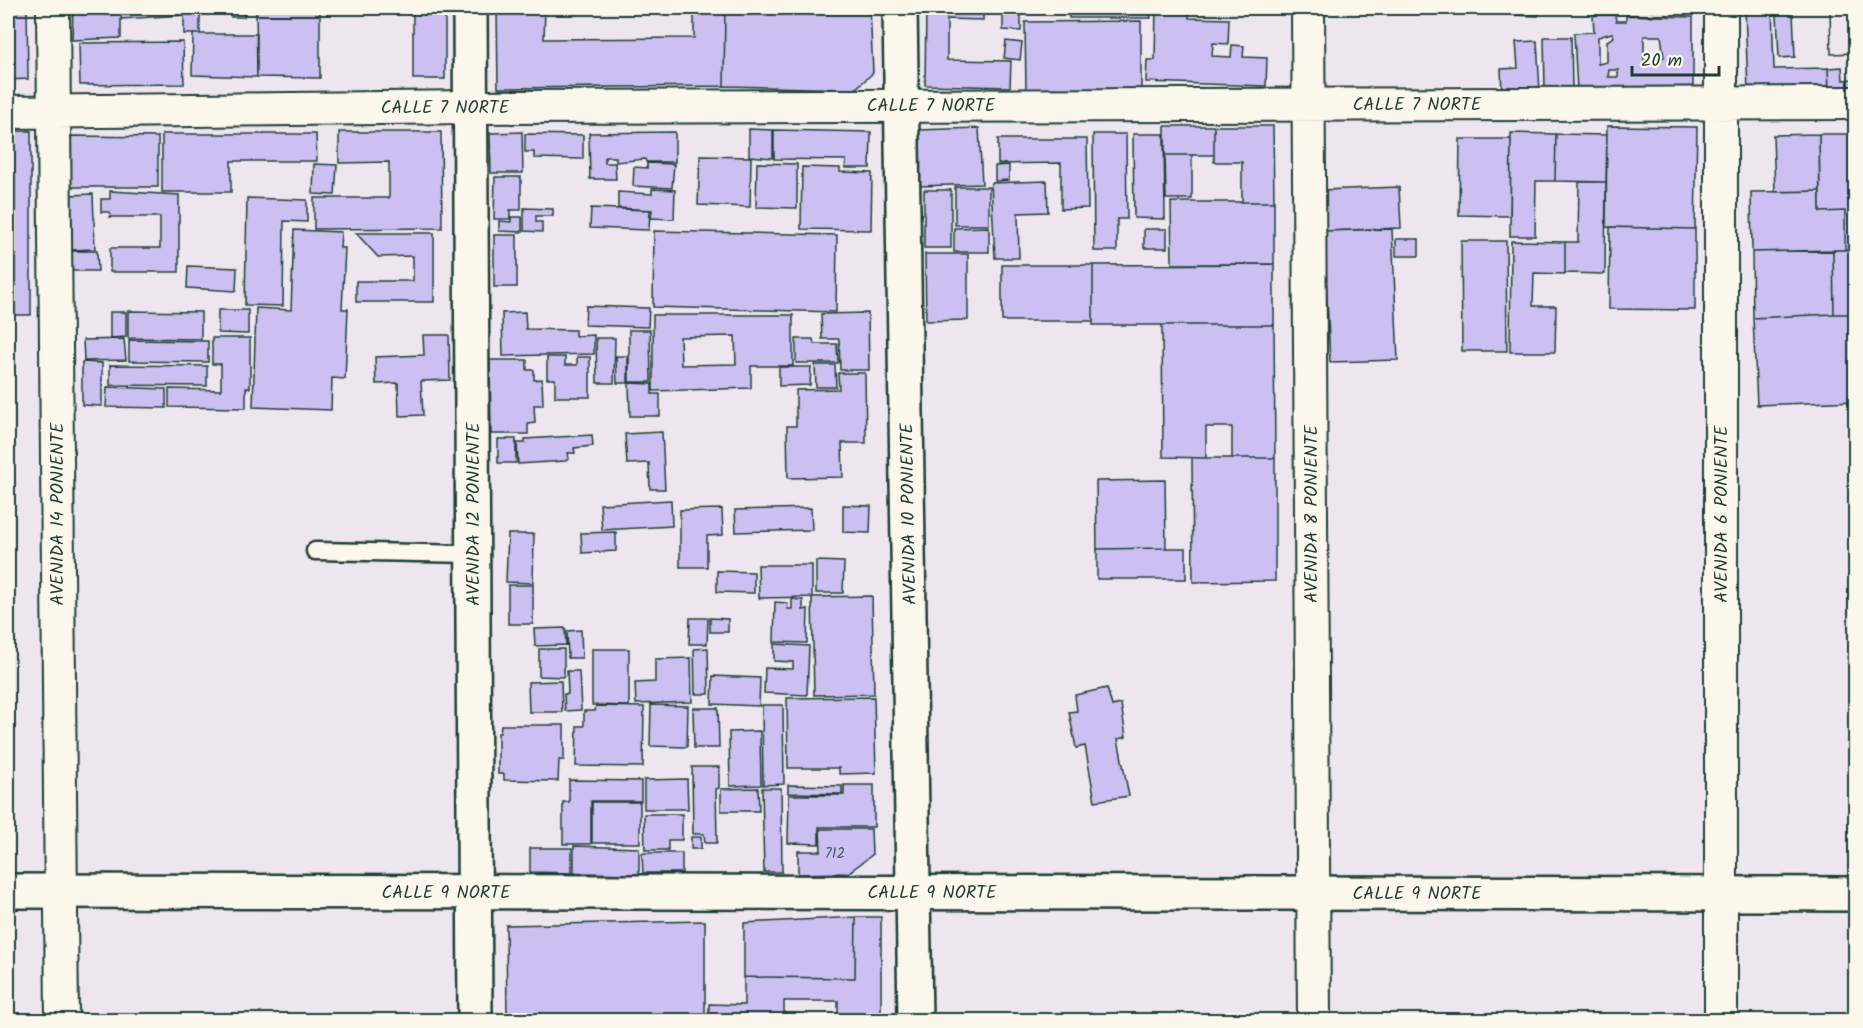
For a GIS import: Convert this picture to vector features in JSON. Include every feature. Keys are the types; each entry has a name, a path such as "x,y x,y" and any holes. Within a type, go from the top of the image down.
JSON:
{"main road":[{"name":"AVENIDA 12 PONIENTE","path":"470,8 475,1020"},
{"name":"AVENIDA 10 PONIENTE","path":"900,8 915,1020"},
{"name":"CALLE 9 NORTE","path":"8,891 1856,894"}],"street":[{"name":"AVENIDA 14 PONIENTE","path":"53,8 59,891 62,1020"},
{"name":"AVENIDA 8 PONIENTE","path":"1308,8 1314,1020"},
{"name":"AVENIDA 6 PONIENTE","path":"1721,8 1721,1020"},
{"name":"CALLE 7 NORTE","path":"8,112 471,107 1856,103"}],"lane":[{"path":"315,551 473,554"}],"building":[{"path":"8,8 27,8 28,79 8,80"},
{"path":"73,8 121,8 121,38 72,40"},
{"path":"121,8 184,8 184,15 121,19"},
{"path":"184,8 200,8 200,34 184,34"},
{"path":"231,8 244,8 244,17 231,17"},
{"path":"256,8 320,8 320,78 257,77"},
{"path":"497,8 545,8 544,39 694,38 694,8 725,8 724,86 498,88"},
{"path":"725,8 870,8 873,73 855,89 724,86"},
{"path":"926,8 983,8 983,20 947,19 947,60 1011,61 1010,87 925,85"},
{"path":"1069,8 1150,8 1151,18 1069,18"},
{"path":"1156,8 1189,8 1189,18 1229,19 1228,44 1213,43 1212,56 1231,57 1232,45 1244,46 1243,57 1267,58 1266,86 1146,82 1147,60 1155,60"},
{"path":"1239,8 1260,8 1260,10 1239,10"},
{"path":"1513,8 1539,8 1538,16 1512,15"},
{"path":"1691,8 1691,11 1574,9"},
{"path":"1745,8 1772,8 1774,69 1828,68 1829,91 1748,93"},
{"path":"1830,8 1856,8 1856,53 1831,54"},
{"path":"1830,8 1856,8 1856,53 1831,54"},
{"path":"1003,12 1021,13 1021,31 1003,30"},
{"path":"413,13 445,13 445,79 413,79"},
{"path":"1793,13 1795,57 1779,58 1777,14"},
{"path":"1593,15 1615,15 1616,21 1626,21 1626,15 1693,17 1693,94 1577,91 1574,33 1594,32","holes":["1612,33 1614,37 1607,41 1607,62 1598,64 1598,37","1644,36 1661,36 1664,57 1644,65","1609,70 1618,70 1618,77 1608,77"]},
{"path":"1141,21 1141,90 1026,90 1025,22"},
{"path":"193,34 257,34 257,77 192,75"},
{"path":"1544,37 1571,37 1572,90 1545,90"},
{"path":"1006,41 1022,43 1020,60 1004,58"},
{"path":"1537,41 1540,91 1502,94 1501,69 1518,68 1516,42"},
{"path":"183,42 184,84 80,85 79,43"},
{"path":"1852,63 1856,63 1856,93 1829,94 1828,68 1842,67 1843,80 1853,79"},
{"path":"1165,126 1214,126 1214,155 1165,155"},
{"path":"1214,126 1273,126 1274,202 1242,202 1242,162 1214,162"},
{"path":"1607,126 1697,127 1695,229 1606,227"},
{"path":"979,128 982,184 920,186 918,130"},
{"path":"749,129 773,130 773,158 749,156"},
{"path":"774,130 871,132 870,168 845,168 846,160 774,159"},
{"path":"8,131 31,131 31,315 8,315"},
{"path":"339,132 441,132 442,228 314,229 314,198 389,198 389,162 339,163"},
{"path":"522,132 523,173 491,173 490,133"},
{"path":"675,132 675,162 646,162 645,159 616,162 616,157 605,157 605,163 615,163 616,179 590,179 589,133"},
{"path":"1511,133 1556,134 1555,181 1536,181 1535,236 1510,236"},
{"path":"162,134 316,134 317,161 231,161 231,192 162,192"},
{"path":"525,134 583,135 583,159 534,158 534,152 525,152"},
{"path":"1093,134 1126,134 1127,219 1117,219 1117,251 1094,251"},
{"path":"1133,134 1164,134 1165,219 1134,218"},
{"path":"1556,134 1607,135 1606,182 1555,181"},
{"path":"1819,134 1856,134 1856,250 1845,250 1845,211 1820,212"},
{"path":"1819,134 1820,191 1775,192 1773,135"},
{"path":"71,136 158,137 158,187 71,187"},
{"path":"998,139 1087,139 1088,208 1061,209 1061,163 998,164"},
{"path":"1460,139 1511,139 1510,216 1459,215"},
{"path":"1165,155 1192,155 1192,199 1166,199"},
{"path":"700,156 751,157 750,207 698,205"},
{"path":"647,163 674,164 672,188 633,186 634,167 647,168"},
{"path":"757,163 797,164 797,208 756,207"},
{"path":"314,164 337,165 335,195 313,194"},
{"path":"1009,165 1009,180 995,181 995,166"},
{"path":"802,167 840,168 840,172 872,173 871,230 801,229"},
{"path":"495,177 521,177 521,210 510,210 510,219 494,219"},
{"path":"1047,181 1048,212 1018,213 1019,258 995,258 991,183"},
{"path":"1579,182 1606,182 1605,274 1565,273 1565,242 1578,242"},
{"path":"955,187 989,187 989,225 955,225"},
{"path":"1399,187 1401,228 1324,231 1322,190"},
{"path":"652,189 675,190 674,219 651,218 652,210 618,208 618,192 652,194"},
{"path":"924,190 951,190 951,248 924,248"},
{"path":"110,191 179,195 179,272 110,272 110,248 160,248 160,217 110,217 110,212 101,212 101,199 110,199"},
{"path":"1820,191 1820,212 1845,211 1845,250 1752,252 1751,192"},
{"path":"93,194 95,249 72,250 70,195"},
{"path":"247,198 307,200 307,222 284,221 283,306 245,305"},
{"path":"1171,202 1274,202 1274,264 1172,264"},
{"path":"524,208 553,209 553,216 536,216 536,222 542,222 542,232 524,231"},
{"path":"591,208 650,210 649,230 590,228"},
{"path":"511,217 522,217 522,232 499,231 499,221 511,222"},
{"path":"989,227 989,252 954,252 954,228"},
{"path":"1610,227 1695,229 1695,310 1609,309"},
{"path":"1144,229 1167,229 1167,248 1144,248"},
{"path":"1392,229 1398,360 1330,362 1324,231"},
{"path":"294,230 341,232 340,248 345,248 342,309 348,309 345,379 332,378 331,410 253,407 256,308 291,310"},
{"path":"654,231 837,235 836,312 653,307"},
{"path":"356,233 434,233 434,302 356,302 356,281 413,281 413,256 378,257"},
{"path":"494,235 517,235 517,287 494,287"},
{"path":"1396,239 1419,239 1419,256 1396,256"},
{"path":"1461,241 1506,241 1507,351 1462,351"},
{"path":"1511,241 1565,242 1565,274 1534,273 1533,306 1556,306 1555,352 1510,352"},
{"path":"1833,250 1834,314 1753,318 1752,252"},
{"path":"1833,250 1856,250 1856,314 1834,314"},
{"path":"71,251 97,251 98,271 71,271"},
{"path":"925,254 968,254 968,320 926,321"},
{"path":"1274,264 1274,325 1093,325 1093,265"},
{"path":"1002,265 1093,265 1093,321 1002,321"},
{"path":"188,266 237,268 236,291 187,288"},
{"path":"586,306 649,308 648,327 585,325"},
{"path":"218,310 248,310 248,334 218,333"},
{"path":"128,311 201,312 201,339 128,338"},
{"path":"110,312 126,312 126,337 110,338"},
{"path":"525,312 526,329 575,330 575,336 594,335 594,354 503,356 502,313"},
{"path":"868,313 869,370 840,370 839,339 822,339 821,314"},
{"path":"1856,314 1856,401 1757,405 1753,318"},
{"path":"653,315 793,315 793,366 751,366 751,388 653,391","holes":["735,336 736,364 681,365 680,337"]},
{"path":"1162,325 1274,325 1275,458 1232,458 1232,427 1206,427 1206,458 1163,457"},
{"path":"629,330 650,330 651,382 629,382"},
{"path":"423,335 449,335 450,380 421,381 423,415 399,416 398,383 376,384 375,357 424,355"},
{"path":"212,338 250,338 250,388 246,388 246,408 169,407 169,389 221,390 221,364 212,364"},
{"path":"596,338 615,338 614,383 597,383"},
{"path":"124,339 126,360 84,361 83,340"},
{"path":"796,339 813,339 814,344 837,344 838,363 796,363"},
{"path":"129,340 208,341 208,362 129,361"},
{"path":"616,356 628,356 628,383 617,383"},
{"path":"547,357 565,357 565,365 577,365 577,357 590,357 590,397 555,397 555,379 547,379"},
{"path":"490,360 527,360 527,370 534,370 534,380 542,379 543,405 534,405 535,423 528,424 528,434 491,434"},
{"path":"82,362 102,363 102,406 82,405"},
{"path":"110,365 207,366 207,386 110,385"},
{"path":"815,365 835,365 836,387 816,387"},
{"path":"779,367 811,367 810,385 779,386"},
{"path":"838,373 865,373 866,443 842,443 843,477 788,478 787,426 796,426 796,390 839,389"},
{"path":"629,383 652,384 652,394 660,394 660,416 630,416"},
{"path":"107,387 166,389 166,408 106,407"},
{"path":"662,432 665,489 650,489 649,463 627,464 625,434"},
{"path":"592,435 593,446 574,448 575,453 568,453 569,459 565,461 518,464 517,443 525,443 525,439"},
{"path":"498,439 516,439 516,463 498,463"},
{"path":"1192,458 1275,458 1275,581 1193,582"},
{"path":"1165,480 1166,548 1097,549 1096,481"},
{"path":"671,500 672,526 602,530 600,504"},
{"path":"843,505 871,506 870,533 843,532"},
{"path":"811,508 812,530 736,532 735,510"},
{"path":"722,509 723,535 707,536 707,567 680,567 680,510"},
{"path":"616,532 616,551 582,553 581,533"},
{"path":"508,534 534,534 533,583 506,582"},
{"path":"1186,548 1186,579 1097,579 1097,549"},
{"path":"816,561 844,562 843,593 816,593"},
{"path":"758,565 812,565 812,597 759,598"},
{"path":"717,571 754,572 754,593 717,592"},
{"path":"508,585 533,585 533,624 508,624"},
{"path":"872,596 874,694 814,695 812,597"},
{"path":"792,599 803,600 803,610 808,609 807,643 774,642 775,602 787,603 788,609 792,609"},
{"path":"690,618 708,618 707,644 689,644"},
{"path":"710,618 728,619 728,632 710,632"},
{"path":"565,628 566,645 535,646 534,629"},
{"path":"581,630 582,658 568,658 567,631"},
{"path":"774,644 809,646 807,695 764,693 765,668 793,669 793,662 774,661"},
{"path":"708,648 709,694 695,694 694,649"},
{"path":"539,649 564,649 564,677 539,676"},
{"path":"592,649 629,649 629,706 592,705"},
{"path":"691,658 692,702 636,704 635,683 655,682 655,659"},
{"path":"567,671 579,671 581,710 565,711 564,694 568,694"},
{"path":"713,676 760,678 759,706 712,704"},
{"path":"561,681 562,712 529,712 528,682"},
{"path":"1107,688 1112,706 1121,704 1126,737 1118,739 1129,796 1095,801 1085,746 1076,748 1069,712 1077,711 1075,695"},
{"path":"874,697 876,773 839,774 839,768 788,768 787,698"},
{"path":"651,705 688,706 687,747 650,746"},
{"path":"762,705 783,705 784,784 763,785"},
{"path":"596,706 644,707 643,767 576,766 577,726 584,726 584,711 595,711"},
{"path":"693,708 718,708 719,748 694,748"},
{"path":"501,725 564,725 564,760 559,760 558,781 504,780 504,774 498,774 498,733 500,733"},
{"path":"760,731 761,785 730,786 729,732"},
{"path":"692,767 719,767 719,788 716,789 717,843 705,843 704,834 693,834"},
{"path":"687,779 688,809 644,809 644,780"},
{"path":"569,780 641,781 641,801 591,801 591,844 563,844 563,802 569,802"},
{"path":"788,785 842,786 842,794 788,793"},
{"path":"844,785 874,785 874,827 819,827 819,844 788,843 789,795 844,795"},
{"path":"758,788 759,811 721,811 721,789"},
{"path":"762,788 781,788 782,872 764,872"},
{"path":"592,802 640,802 640,843 592,843"},
{"path":"644,814 682,814 682,840 668,840 668,850 645,850"},
{"path":"820,829 871,829 872,855 848,873 798,874 798,851 821,851"},
{"path":"691,837 701,837 701,849 691,849"},
{"path":"574,846 639,848 639,874 574,873"},
{"path":"530,848 572,848 572,873 530,872"},
{"path":"642,853 682,853 682,873 643,873"},
{"path":"856,917 881,917 881,1020 838,1020 838,1001 784,1001 784,1020 709,1020 709,1004 744,1005 744,977 855,978"},
{"path":"856,917 855,978 744,977 744,923"},
{"path":"705,921 705,1020 507,1020 506,925"}]}
